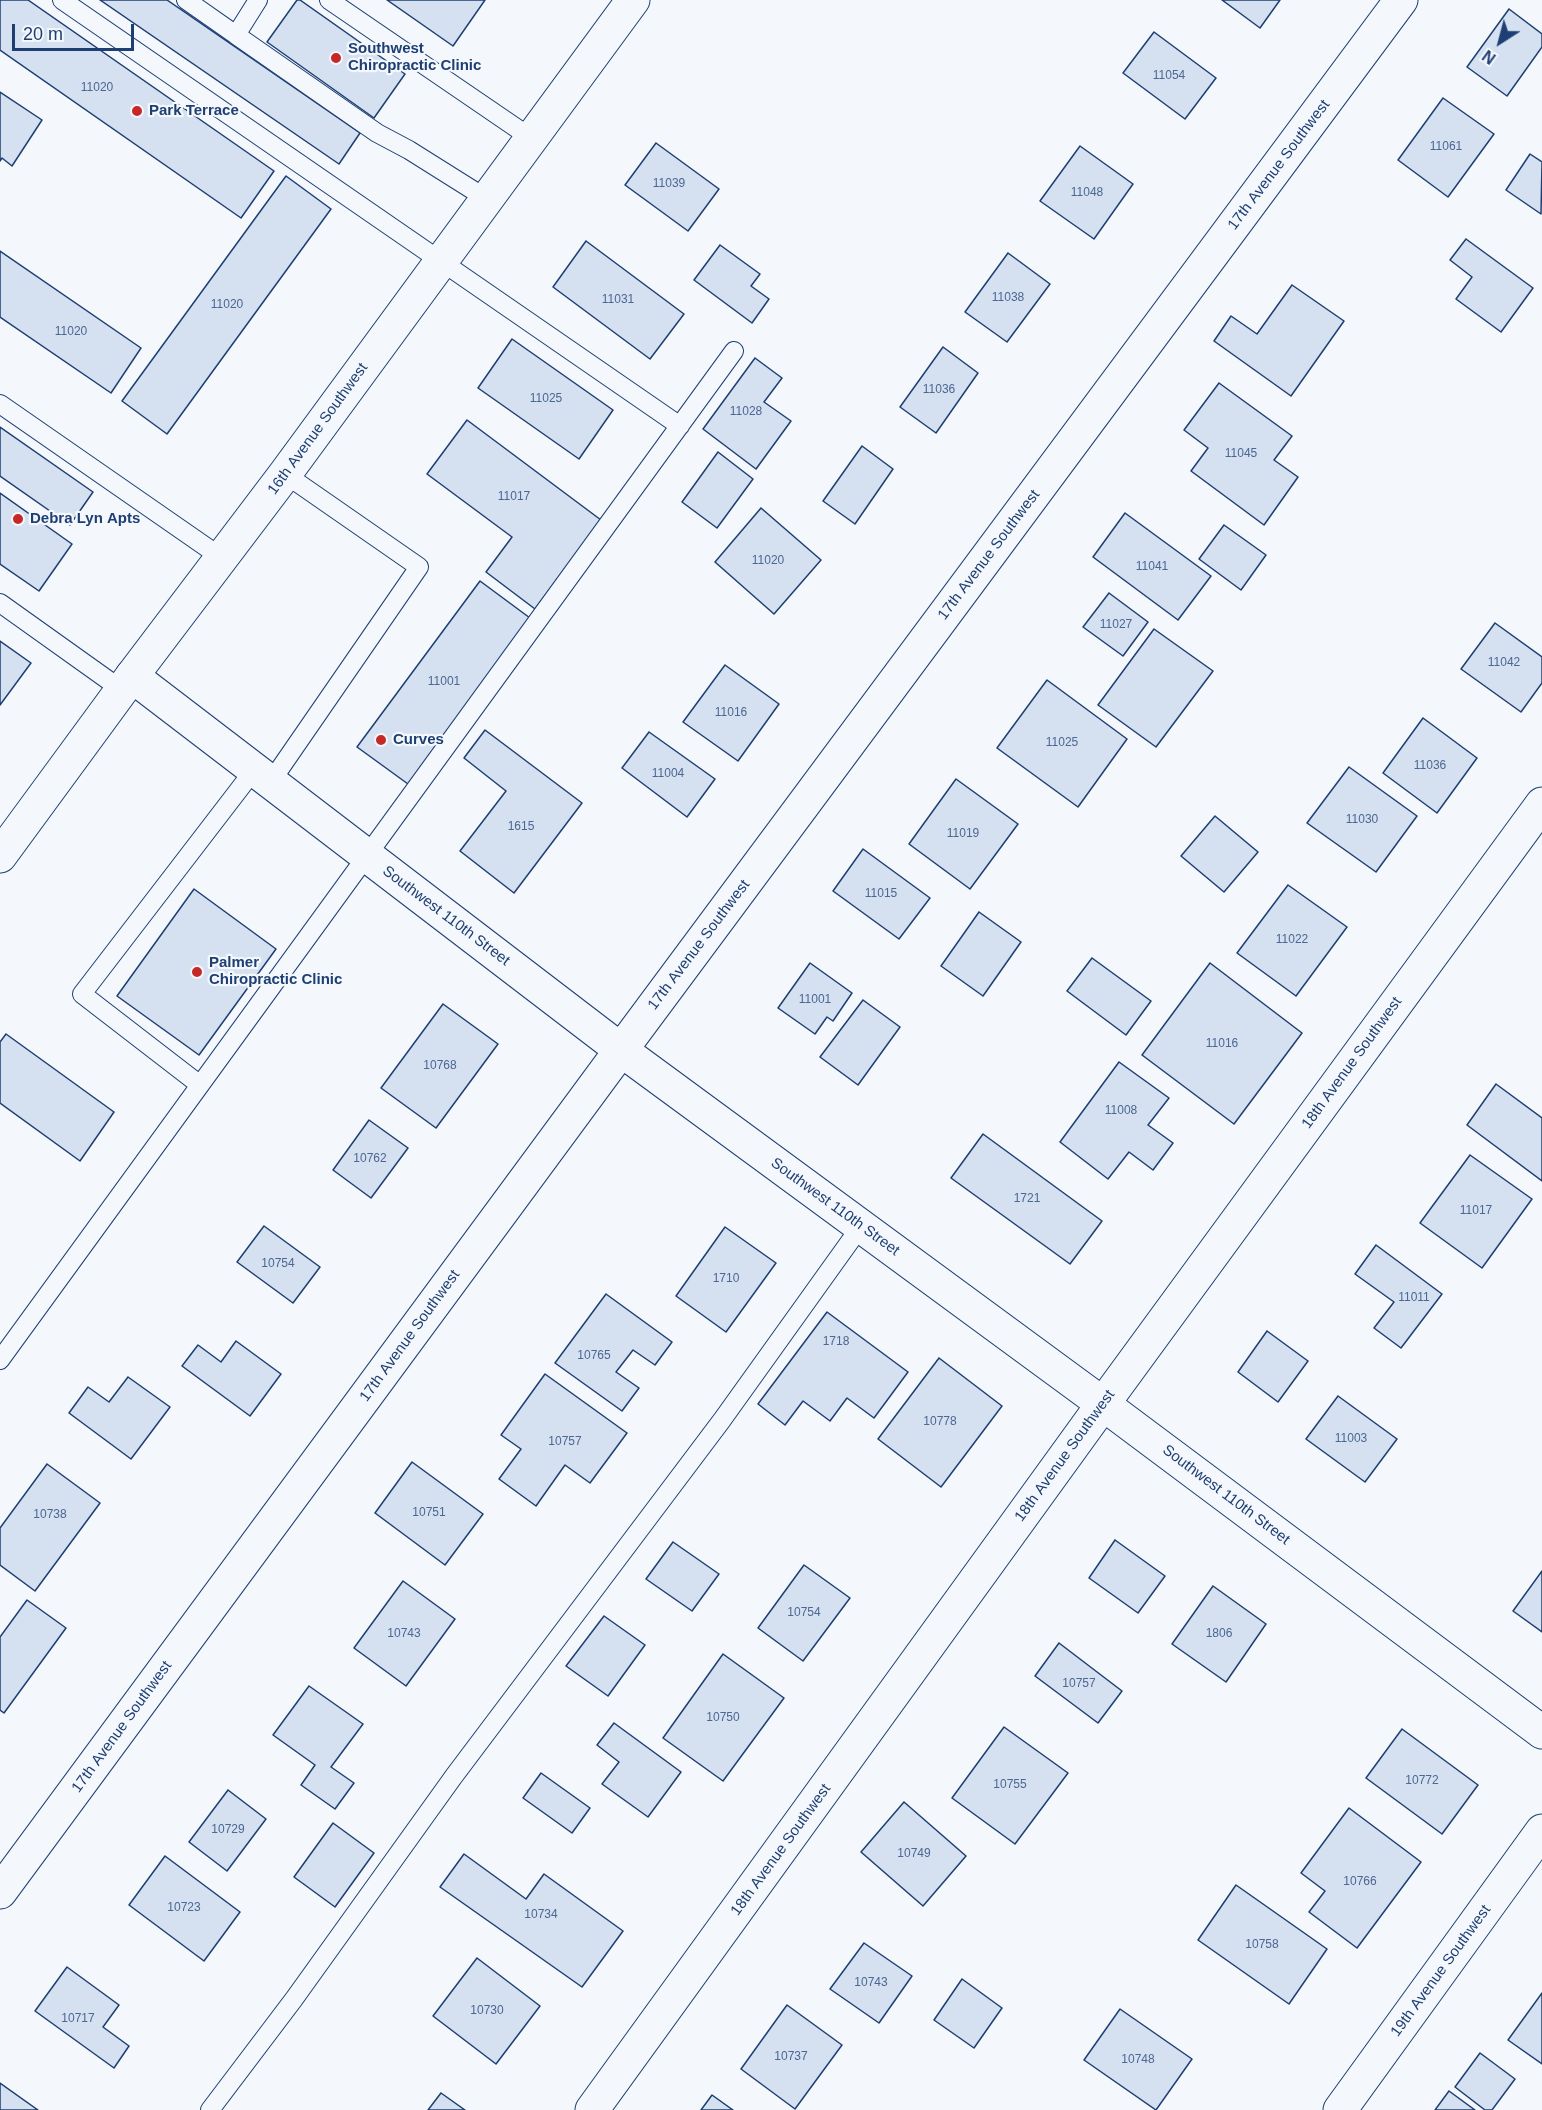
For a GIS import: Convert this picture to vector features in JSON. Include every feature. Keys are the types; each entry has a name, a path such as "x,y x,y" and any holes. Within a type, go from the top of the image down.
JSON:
{"street":[{"name":"16th Avenue Southwest","path":"3,847 285,474 633,0"},
{"name":"17th Avenue Southwest","path":"0,1892 621,1050 1401,0"},
{"name":"Southwest 110th Street","path":"127,683 262,776 621,1050 1103,1404 1542,1732"},
{"name":"18th Avenue Southwest","path":"592,2110 1103,1404 1542,804"},
{"name":"19th Avenue Southwest","path":"1340,2110 1542,1831"}],"lane":[{"path":"62,0 680,426"},
{"path":"186,0 377,133 409,150 487,200"},
{"path":"236,35 258,0"},
{"path":"329,0 531,138"},
{"path":"0,1360 734,351"},
{"path":"0,404 222,558"},
{"path":"201,1085 82,994 262,776 419,567 285,474"},
{"path":"0,603 127,683"},
{"path":"210,2110 294,1999 454,1776 722,1420 861,1226"}],"building":[{"name":"Park Terrace","path":"0,0 28,0 274,171 241,218 0,50"},
{"path":"100,0 167,0 360,133 339,164"},
{"name":"Southwest Chiropractic Clinic","path":"297,0 405,74 374,118 267,42"},
{"path":"387,0 485,0 453,46"},
{"path":"1222,0 1280,0 1260,28"},
{"path":"1509,9 1542,34 1542,47 1507,96 1467,67"},
{"path":"1154,32 1216,78 1185,119 1123,73"},
{"path":"0,92 42,120 12,166 2,158 0,161"},
{"path":"1443,98 1494,134 1448,197 1398,160"},
{"path":"656,143 719,189 688,231 625,185"},
{"path":"1080,146 1133,184 1094,239 1040,201"},
{"path":"1530,154 1542,162 1541,214 1506,190"},
{"path":"286,176 331,209 167,434 122,401"},
{"path":"1466,239 1533,288 1501,332 1456,299 1472,277 1450,260"},
{"path":"586,241 684,314 650,359 553,287"},
{"path":"720,245 760,274 751,286 769,299 752,323 694,280"},
{"path":"0,251 141,348 111,393 0,317"},
{"path":"1008,253 1050,284 1007,342 965,312"},
{"path":"1292,285 1344,321 1291,396 1214,341 1231,316 1257,334"},
{"path":"512,339 613,410 579,459 478,388"},
{"path":"943,347 978,373 936,433 900,407"},
{"path":"755,358 782,378 764,402 791,421 756,469 703,429"},
{"path":"1219,383 1292,436 1274,460 1298,477 1264,525 1191,471 1208,448 1184,430"},
{"path":"467,420 601,520 535,609 486,572 512,537 427,474"},
{"path":"0,427 93,492 70,525 0,476"},
{"path":"862,446 893,469 855,524 823,501"},
{"path":"718,452 753,479 717,528 682,502"},
{"name":"Debra Lyn Apts","path":"0,493 72,544 39,591 0,564"},
{"path":"761,508 821,560 774,614 715,562"},
{"path":"1125,513 1211,576 1178,620 1093,557"},
{"path":"1224,525 1266,555 1241,590 1199,559"},
{"path":"480,581 530,618 408,784 357,747"},
{"path":"1109,593 1148,622 1123,656 1083,627"},
{"path":"1495,623 1542,657 1542,683 1521,712 1461,669"},
{"path":"1154,629 1213,671 1156,747 1098,705"},
{"path":"0,641 31,663 0,705"},
{"path":"725,665 779,704 738,761 683,722"},
{"path":"1047,680 1127,739 1078,807 997,748"},
{"path":"1423,718 1477,758 1437,813 1383,773"},
{"path":"485,730 582,803 514,893 460,851 506,791 464,758"},
{"path":"649,732 715,779 687,817 622,768"},
{"path":"1349,767 1417,816 1376,872 1307,823"},
{"path":"956,779 1018,824 970,889 909,844"},
{"path":"1215,816 1258,852 1224,892 1181,856"},
{"path":"863,849 930,898 899,939 833,891"},
{"path":"1288,885 1347,927 1296,996 1237,953"},
{"name":"Palmer Chiropractic Clinic","path":"194,889 276,949 199,1055 117,996"},
{"path":"979,912 1021,942 983,996 941,966"},
{"path":"1092,958 1151,1001 1126,1035 1067,991"},
{"path":"810,963 852,993 833,1021 827,1017 815,1034 778,1008"},
{"path":"1210,963 1302,1033 1234,1124 1142,1055"},
{"path":"863,1000 900,1027 858,1085 820,1057"},
{"path":"443,1004 498,1044 436,1128 381,1088"},
{"path":"6,1034 114,1112 80,1161 0,1103 0,1042"},
{"path":"1119,1062 1169,1098 1148,1125 1173,1143 1153,1170 1129,1152 1108,1179 1060,1142"},
{"path":"1496,1084 1542,1118 1542,1181 1467,1125"},
{"path":"369,1120 408,1148 371,1198 333,1170"},
{"path":"983,1134 1102,1221 1070,1264 951,1178"},
{"path":"1470,1155 1532,1199 1482,1268 1420,1223"},
{"path":"264,1226 320,1267 293,1303 237,1262"},
{"path":"725,1227 776,1263 726,1332 676,1296"},
{"path":"1376,1245 1442,1294 1401,1348 1374,1328 1394,1302 1355,1274"},
{"path":"606,1294 672,1342 655,1365 633,1350 616,1372 639,1388 622,1411 555,1363"},
{"path":"827,1312 908,1372 874,1418 847,1398 830,1421 803,1401 785,1425 758,1404"},
{"path":"1267,1331 1308,1361 1278,1402 1238,1372"},
{"path":"236,1341 281,1374 250,1416 182,1366 198,1345 221,1362"},
{"path":"939,1358 1002,1406 941,1487 878,1439"},
{"path":"545,1374 627,1433 590,1483 565,1465 536,1506 499,1479 521,1449 501,1435"},
{"path":"128,1377 170,1407 131,1459 69,1413 88,1387 109,1402"},
{"path":"1338,1396 1397,1439 1365,1482 1306,1439"},
{"path":"412,1462 483,1514 445,1565 375,1513"},
{"path":"47,1464 100,1503 35,1591 0,1565 0,1528"},
{"path":"1115,1540 1165,1576 1138,1613 1089,1578"},
{"path":"673,1542 719,1574 692,1611 646,1579"},
{"path":"804,1565 850,1598 803,1661 758,1628"},
{"path":"1542,1571 1542,1632 1513,1611"},
{"path":"403,1581 455,1619 406,1686 354,1648"},
{"path":"1213,1586 1266,1624 1226,1682 1172,1644"},
{"path":"27,1600 66,1628 4,1713 0,1710 0,1637"},
{"path":"604,1616 645,1645 608,1696 566,1666"},
{"path":"1059,1643 1122,1691 1098,1723 1035,1676"},
{"path":"723,1654 784,1698 723,1781 663,1738"},
{"path":"309,1686 363,1724 331,1767 354,1783 335,1809 301,1785 315,1765 273,1735"},
{"path":"614,1723 681,1772 648,1817 602,1784 619,1762 597,1745"},
{"path":"1004,1727 1068,1773 1015,1844 952,1798"},
{"path":"1402,1729 1478,1785 1442,1834 1366,1778"},
{"path":"541,1773 590,1808 572,1833 523,1798"},
{"path":"228,1790 266,1819 227,1871 189,1842"},
{"path":"904,1802 966,1856 923,1906 861,1852"},
{"path":"1349,1808 1421,1862 1357,1948 1309,1912 1325,1891 1301,1873"},
{"path":"333,1823 374,1853 335,1907 294,1877"},
{"path":"464,1854 526,1899 544,1874 623,1931 582,1987 440,1887"},
{"path":"165,1856 240,1912 204,1961 129,1905"},
{"path":"1236,1885 1327,1949 1289,2004 1198,1940"},
{"path":"864,1943 912,1976 879,2023 830,1989"},
{"path":"477,1958 540,2006 496,2064 433,2016"},
{"path":"67,1967 119,2005 103,2027 129,2046 114,2068 35,2011"},
{"path":"962,1979 1002,2008 974,2048 934,2020"},
{"path":"1542,1993 1542,2064 1508,2040"},
{"path":"787,2005 842,2045 795,2109 741,2069"},
{"path":"1120,2009 1192,2059 1156,2110 1084,2060"},
{"path":"1480,2053 1515,2079 1492,2110 1485,2110 1455,2087"},
{"path":"0,2083 38,2110 0,2110"},
{"path":"1449,2091 1475,2110 1435,2110"},
{"path":"441,2093 465,2110 428,2110"},
{"path":"712,2095 733,2110 701,2110"}],"place":[{"name":"Southwest Chiropractic Clinic","path":"336,58"},
{"name":"Park Terrace","path":"137,111"},
{"name":"Debra Lyn Apts","path":"18,519"},
{"name":"Curves","path":"381,740"},
{"name":"Palmer Chiropractic Clinic","path":"197,972"}]}
